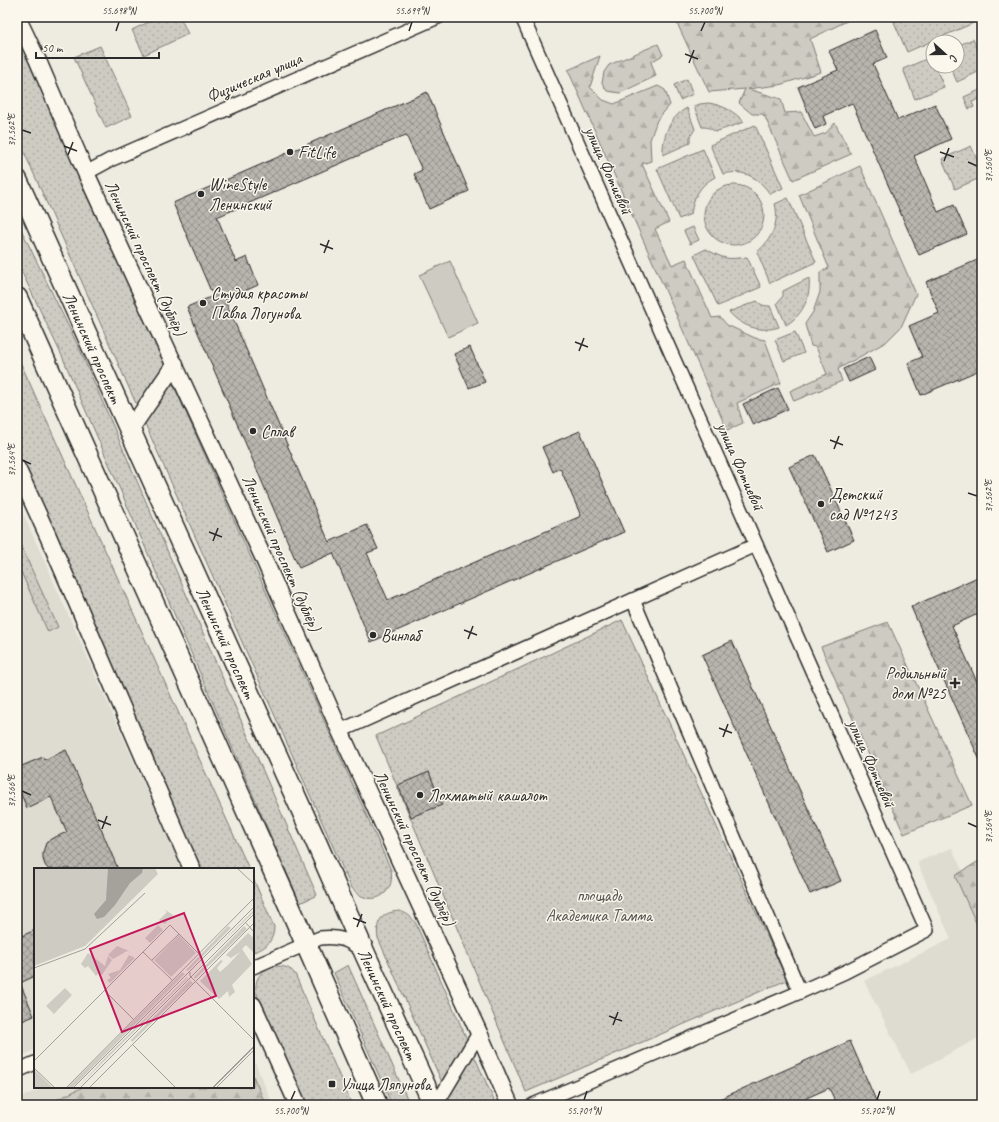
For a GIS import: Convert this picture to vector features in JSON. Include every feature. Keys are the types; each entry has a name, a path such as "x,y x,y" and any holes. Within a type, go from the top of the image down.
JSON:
{"main road":[{"name":"Ленинский проспект","path":"17,180 317,844 366,956 435,1105"},
{"path":"17,298 377,1105"}],"street":[{"name":"Ленинский проспект (дублёр)","path":"17,17 38,61 86,173 264,557 340,731 479,1033 510,1105"},
{"name":"Физическая улица","path":"86,173 110,160 438,17"},
{"name":"улица Фотиевой","path":"522,17 927,930 845,972 800,992"},
{"path":"130,430 174,364"},
{"path":"17,468 192,868"},
{"path":"340,731 756,545"},
{"path":"533,1105 800,992 633,600"},
{"path":"254,967 320,938 332,937 345,940 356,946 366,956"},
{"path":"254,1007 298,1105"},
{"path":"435,1105 479,1033"},
{"path":"17,1071 34,1063"}],"shaded area":[{"path":"17,500 182,868 34,868 34,1050 17,1058"},
{"path":"952,848 982,914 982,1036 911,1074 864,981 951,939 917,862"},
{"path":"254,1060 273,1105 17,1105 17,1099 42,1088 254,1088"}],"green space":[{"path":"159,17 180,17 188,34 144,55 132,30"},
{"path":"688,17 855,17 810,39 821,72 779,85 748,89 781,99 785,113 801,112 814,137 826,133 835,123 851,154 793,180 765,117 762,114 752,114 739,103 745,89 709,92 677,23"},
{"path":"905,17 976,17 978,21 948,34 925,34 925,44 907,52 894,22"},
{"path":"17,36 391,870 389,887 385,893 379,897 365,897 358,894 351,887 17,136"},
{"path":"973,39 982,60 982,70 957,82 954,74 965,74 965,42"},
{"path":"658,44 663,55 651,62 656,76 620,93 607,91 602,83 604,72 609,65"},
{"path":"100,46 132,116 106,128 74,57"},
{"path":"600,56 590,87 603,100 614,104 658,86 665,90 670,105 657,120 650,140 651,161 642,164 669,222 655,229 672,265 686,259 712,318 720,317 727,325 755,338 765,340 781,383 737,403 743,423 727,430 568,70"},
{"path":"925,60 925,74 938,74 944,87 915,99 903,69"},
{"path":"687,79 693,94 680,100 674,85"},
{"path":"982,89 982,98 972,102 974,107 969,109 964,97"},
{"path":"709,103 728,110 744,122 715,132 709,128 702,127 694,106"},
{"path":"687,108 695,129 690,137 690,143 663,155 664,141 668,128 676,116"},
{"path":"755,125 783,188 770,194 761,183 750,176 738,173 723,174 710,145"},
{"path":"971,146 982,171 982,177 955,189 942,159"},
{"path":"703,149 715,177 709,180 698,192 691,214 679,219 657,169"},
{"path":"860,166 916,294 901,327 886,342 838,369 842,381 794,401 790,391 827,374 816,347 811,346 805,324 813,312 820,292 820,272 829,268 799,195"},
{"path":"734,185 750,190 755,194 759,199 764,215 759,231 755,236 750,240 734,245 718,240 713,236 709,231 704,215 709,199 713,194 718,190"},
{"path":"788,198 816,262 770,283 757,252 762,248 773,231 776,218 775,204"},
{"path":"17,221 80,350 317,895 300,903 62,356 17,262"},
{"path":"693,227 699,240 690,244 684,231"},
{"path":"706,249 725,258 747,257 761,287 718,306 694,255"},
{"path":"450,261 478,323 448,337 419,275"},
{"path":"809,278 809,292 805,305 797,316 786,325 777,303 783,296 783,291"},
{"path":"757,301 763,305 770,306 779,327 772,329 759,329 752,327 740,322 729,312"},
{"path":"795,332 804,353 784,361 775,340"},
{"path":"17,355 249,868 199,868 17,462"},
{"path":"20,544 58,627 48,632 17,563 17,545"},
{"name":"площадь Академика Тамма","path":"622,620 787,980 526,1092 376,736"},
{"path":"888,622 972,805 904,834 821,647"},
{"path":"982,859 982,936 955,876"},
{"path":"254,880 274,927 271,940 258,951 254,952"},
{"path":"400,911 410,916 416,924 496,1105 452,1105 378,938 377,932 381,918 389,913"},
{"path":"348,965 410,1105 392,1105 334,973"},
{"path":"275,966 286,967 295,974 352,1105 306,1105 256,993 257,979 262,972"},
{"path":"254,1078 266,1105 46,1105 81,1088 254,1088"}],"building":[{"path":"875,30 887,58 873,64 898,120 935,104 951,139 914,156 938,212 954,205 967,234 919,255 852,103 823,116 826,124 815,129 798,87 838,70 829,51"},
{"path":"427,92 469,191 429,209 414,174 422,170 406,135 217,217 236,262 247,257 258,285 225,300 329,542 367,525 378,549 367,553 388,600 581,516 560,468 553,472 542,447 580,431 624,532 371,642 333,553 299,568 187,307 213,296 173,203"},
{"path":"982,258 982,369 921,395 908,363 922,357 909,326 939,313 926,282"},
{"path":"470,347 485,382 469,388 454,354"},
{"path":"869,357 875,370 849,382 843,369"},
{"path":"778,388 788,409 753,425 743,404"},
{"name":"Детский сад №1243","path":"815,455 854,540 828,552 789,467"},
{"path":"982,575 982,612 952,626 982,693 982,765 911,607"},
{"path":"732,641 841,881 810,894 702,655"},
{"path":"66,750 118,868 47,868 45,865 43,852 46,843 51,839 67,832 51,797 27,808 20,792 17,793 17,768 43,757 44,760"},
{"name":"Лохматый кашалот","path":"429,772 442,805 411,817 398,785"},
{"path":"34,930 34,976 20,983 34,1016 17,1023 17,938"},
{"path":"850,1041 878,1105 837,1105 829,1088 791,1105 706,1105"}],"place":[{"name":"FitLife","path":"290,152"},
{"name":"WineStyle Ленинский","path":"201,194"},
{"name":"Студия красоты Павла Логунова","path":"203,303"},
{"name":"Сплав","path":"253,431"},
{"name":"Детский сад №1243","path":"821,504"},
{"name":"Винлаб","path":"373,635"},
{"name":"Родильный дом №25","path":"955,683"},
{"name":"Лохматый кашалот","path":"420,795"},
{"name":"Улица Ляпунова","path":"332,1084"}]}
